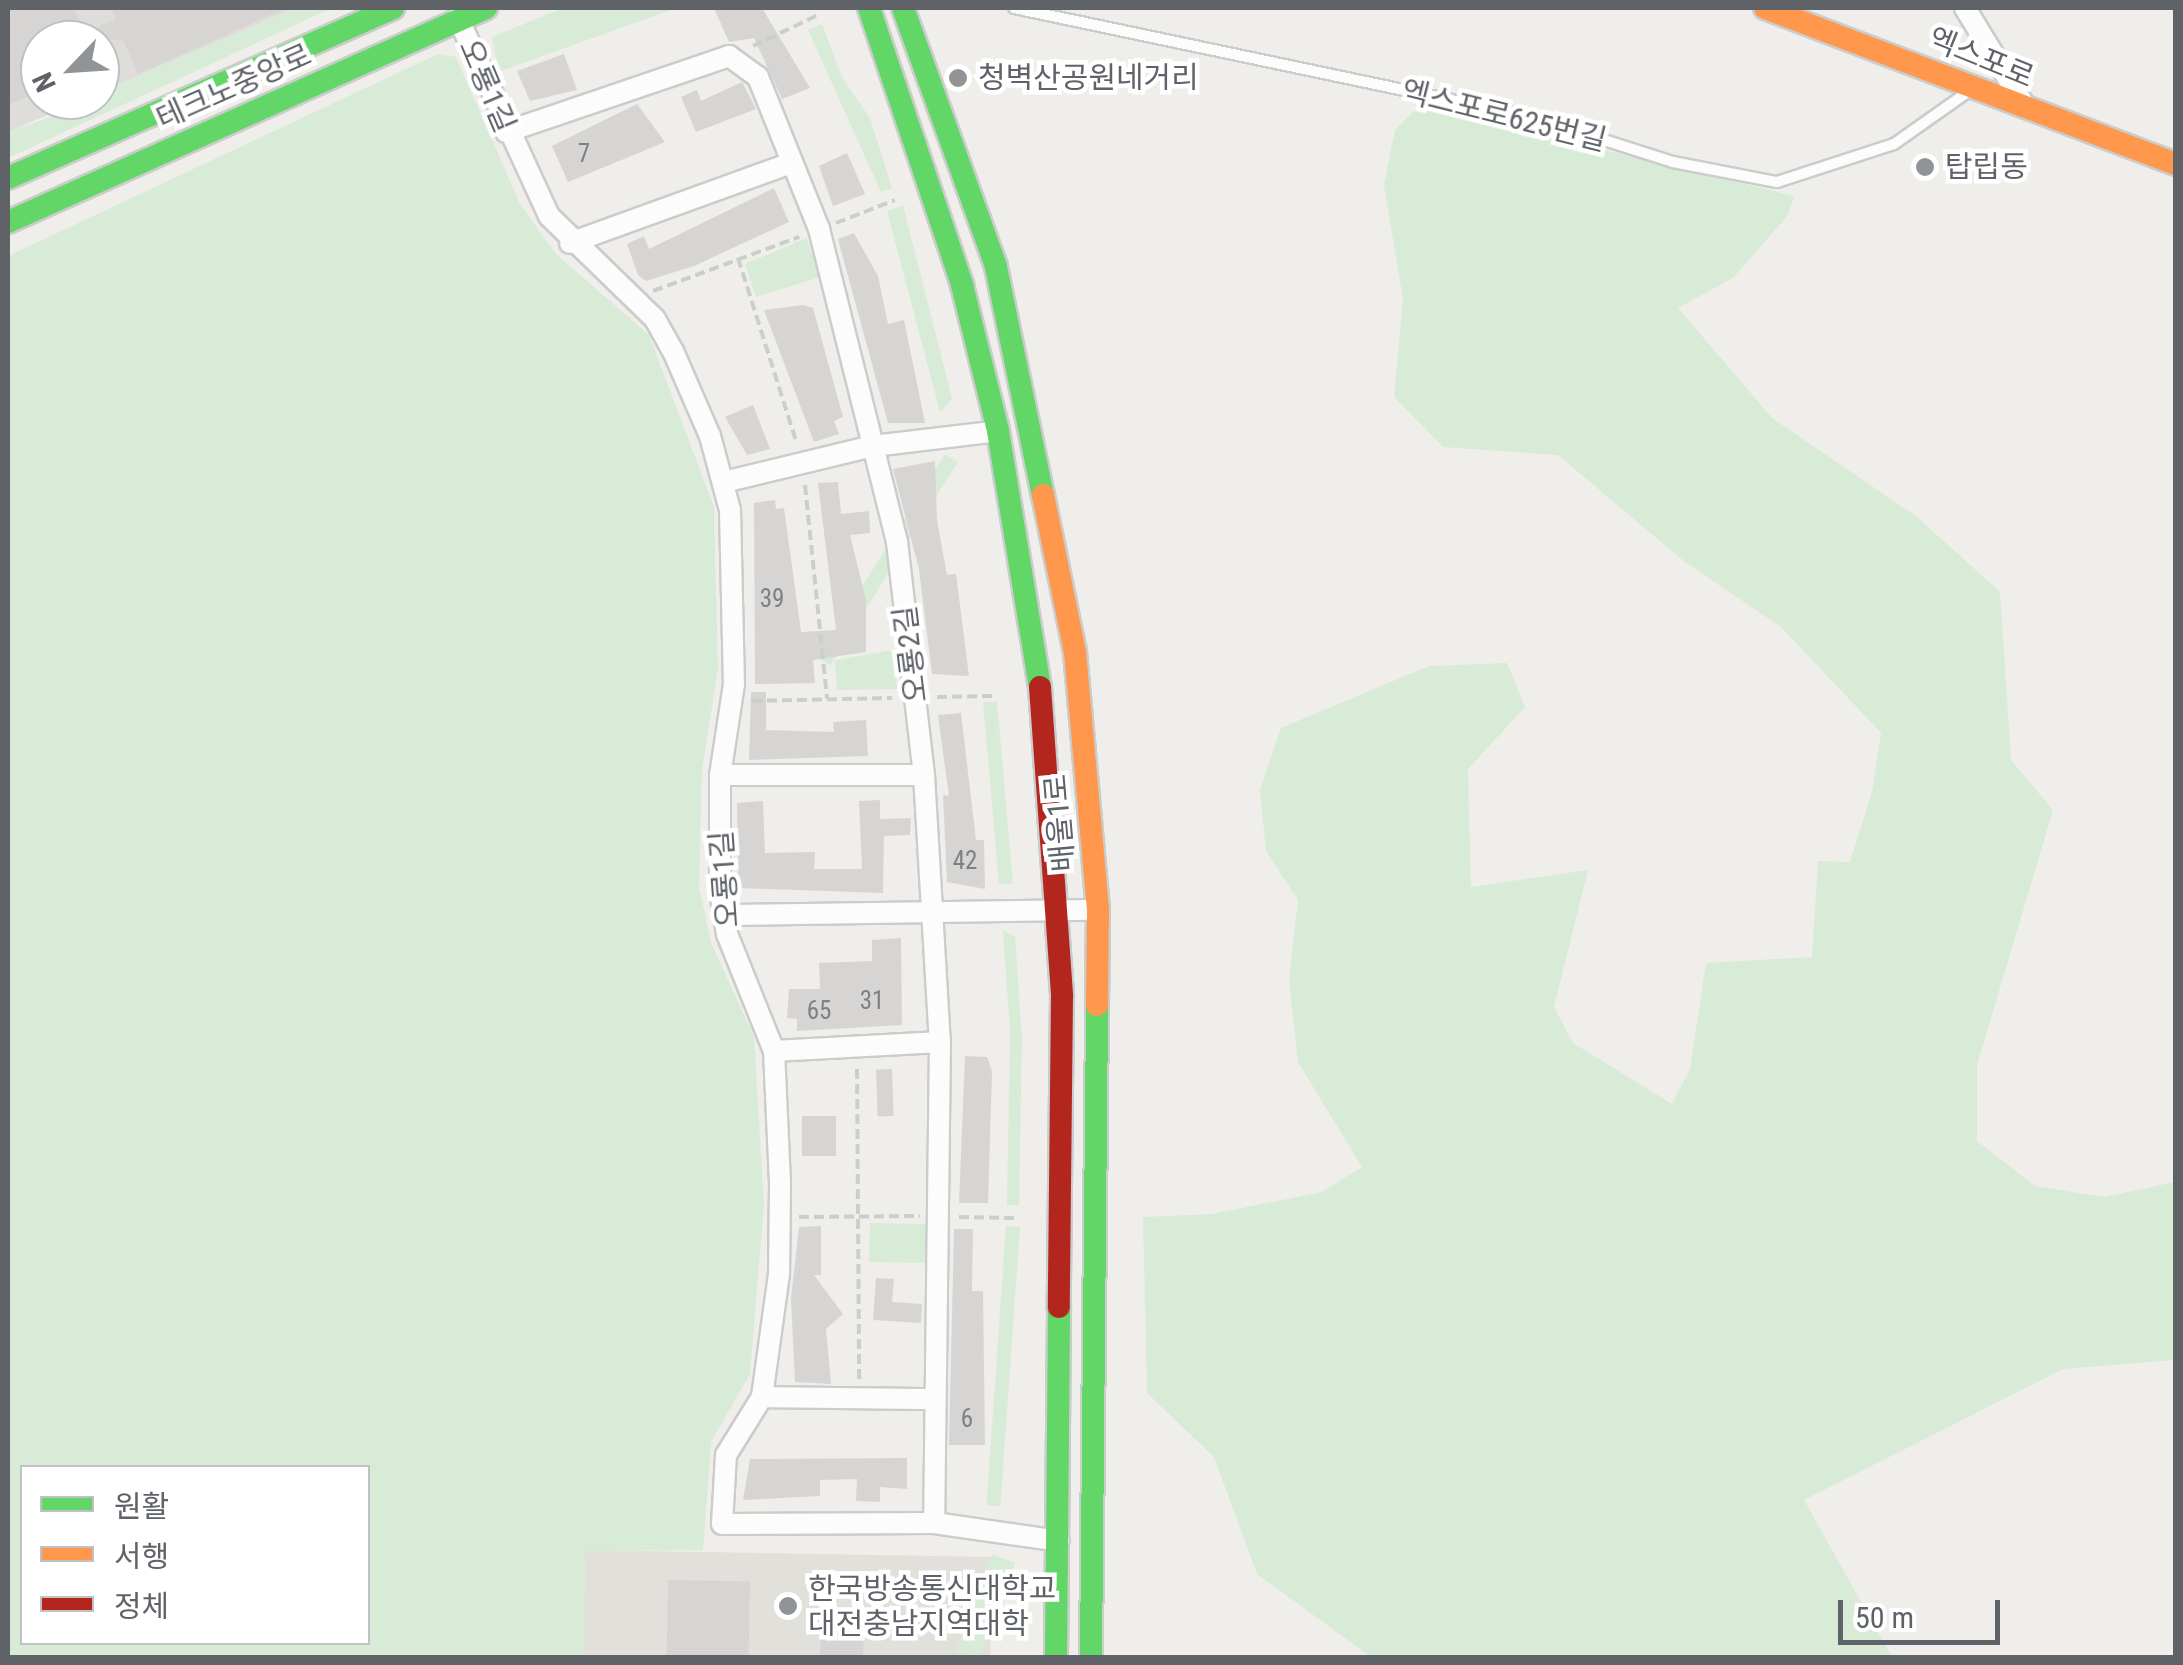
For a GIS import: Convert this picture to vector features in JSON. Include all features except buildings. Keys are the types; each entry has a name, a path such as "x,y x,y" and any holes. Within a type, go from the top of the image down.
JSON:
{"main road":[{"name":"테크노중앙로","path":"8,178 393,8"},
{"name":"테크노중앙로","path":"8,222 486,8"},
{"name":"배울1로","path":"869,8 956,266 998,431 1036,651 1058,910 1066,1201 1056,1658"},
{"name":"배울1로","path":"903,8 996,267 1035,428 1075,652 1098,910 1091,1658"},
{"name":"엑스포로","path":"1765,8 2176,164"}],"street":[{"path":"1965,8 2026,108"},
{"name":"오룡1길","path":"458,18 506,132 570,243 634,298 673,352 724,482 730,702 720,776 722,915 774,1051 780,1218 762,1397 726,1454 722,1524 934,1523 1059,1541"},
{"path":"506,132 728,56 741,62"},
{"name":"오룡2길","path":"741,62 758,77 819,229 897,542 924,775 940,1042 934,1523"},
{"path":"570,243 791,163"},
{"path":"724,482 873,446 998,431"},
{"path":"720,776 924,775"},
{"path":"722,915 1098,910"},
{"path":"774,1051 940,1042"},
{"path":"762,1397 934,1399"}],"lane":[{"name":"엑스포로625번길","path":"1014,8 1532,117 1673,162 1777,182 1894,144 1974,87"}],"path":[{"path":"741,62 757,39 818,15"},
{"path":"634,298 895,200"},
{"path":"738,258 802,463 827,699"},
{"path":"730,702 992,696"},
{"path":"856,1047 861,1214 858,1399"},
{"path":"780,1218 861,1214 1016,1218"}],"shaded area":[{"path":"8,8 296,8 120,83 120,20 20,20 20,120 36,120 8,132"},
{"name":"한국방송통신대학교 대전충남지역대학","path":"585,1550 992,1557 990,1658 583,1658"}],"green space":[{"path":"296,8 332,8 120,106 120,83"},
{"path":"563,8 676,8 498,72 492,37"},
{"path":"822,24 842,77 870,118 892,188 881,192 808,30"},
{"path":"438,54 456,57 520,204 556,254 649,335 714,507 718,668 702,770 699,888 712,945 754,1037 764,1205 750,1374 711,1442 703,1550 585,1551 584,1657 8,1657 8,256"},
{"path":"1420,105 1794,196 1788,215 1733,278 1678,308 1772,418 1917,517 2000,592 2011,760 2053,810 1977,1065 1977,1141 2035,1186 2104,1197 2175,1182 2175,1360 2063,1369 1804,1500 1892,1657 1371,1657 1257,1574 1214,1457 1147,1393 1143,1217 1212,1214 1322,1192 1362,1167 1298,1062 1289,980 1298,900 1266,851 1260,790 1281,728 1429,666 1507,663 1525,707 1468,769 1471,887 1588,870 1554,1007 1573,1043 1672,1104 1690,1069 1706,963 1812,957 1818,861 1850,862 1872,792 1881,733 1781,627 1685,562 1558,455 1443,447 1394,397 1403,299 1384,185 1395,130"},
{"path":"42,120 90,120 8,158 8,132"},
{"path":"903,205 952,399 940,412 887,211"},
{"path":"807,238 820,277 756,297 745,264"},
{"path":"945,454 958,462 831,665 818,658"},
{"path":"893,650 897,689 837,690 835,660"},
{"path":"997,701 1013,883 999,885 983,702"},
{"path":"1003,930 1015,937 1022,1038 1019,1205 1007,1205 1010,1031"},
{"path":"870,1223 927,1224 926,1263 869,1262"},
{"path":"1006,1226 1020,1227 1000,1506 986,1505"},
{"path":"992,1554 1015,1563 979,1658 955,1650"}],"traffic: fast":[{"path":"8,178 393,8"},
{"path":"8,222 486,8"},
{"path":"869,8 962,285 998,431 1040,687"},
{"path":"903,8 996,267 1043,495"},
{"path":"1091,1658 1097,1005"},
{"path":"1056,1658 1059,1307"}],"traffic: slow":[{"path":"1765,8 2176,164"},
{"path":"1043,495 1075,652 1098,910 1097,1005"}],"traffic: jam":[{"path":"1040,687 1062,996 1059,1307"}],"place":[{"name":"청벽산공원네거리","path":"958,78"},
{"name":"탑립동","path":"1925,167"},
{"name":"한국방송통신대학교 대전충남지역대학","path":"788,1606"}]}
